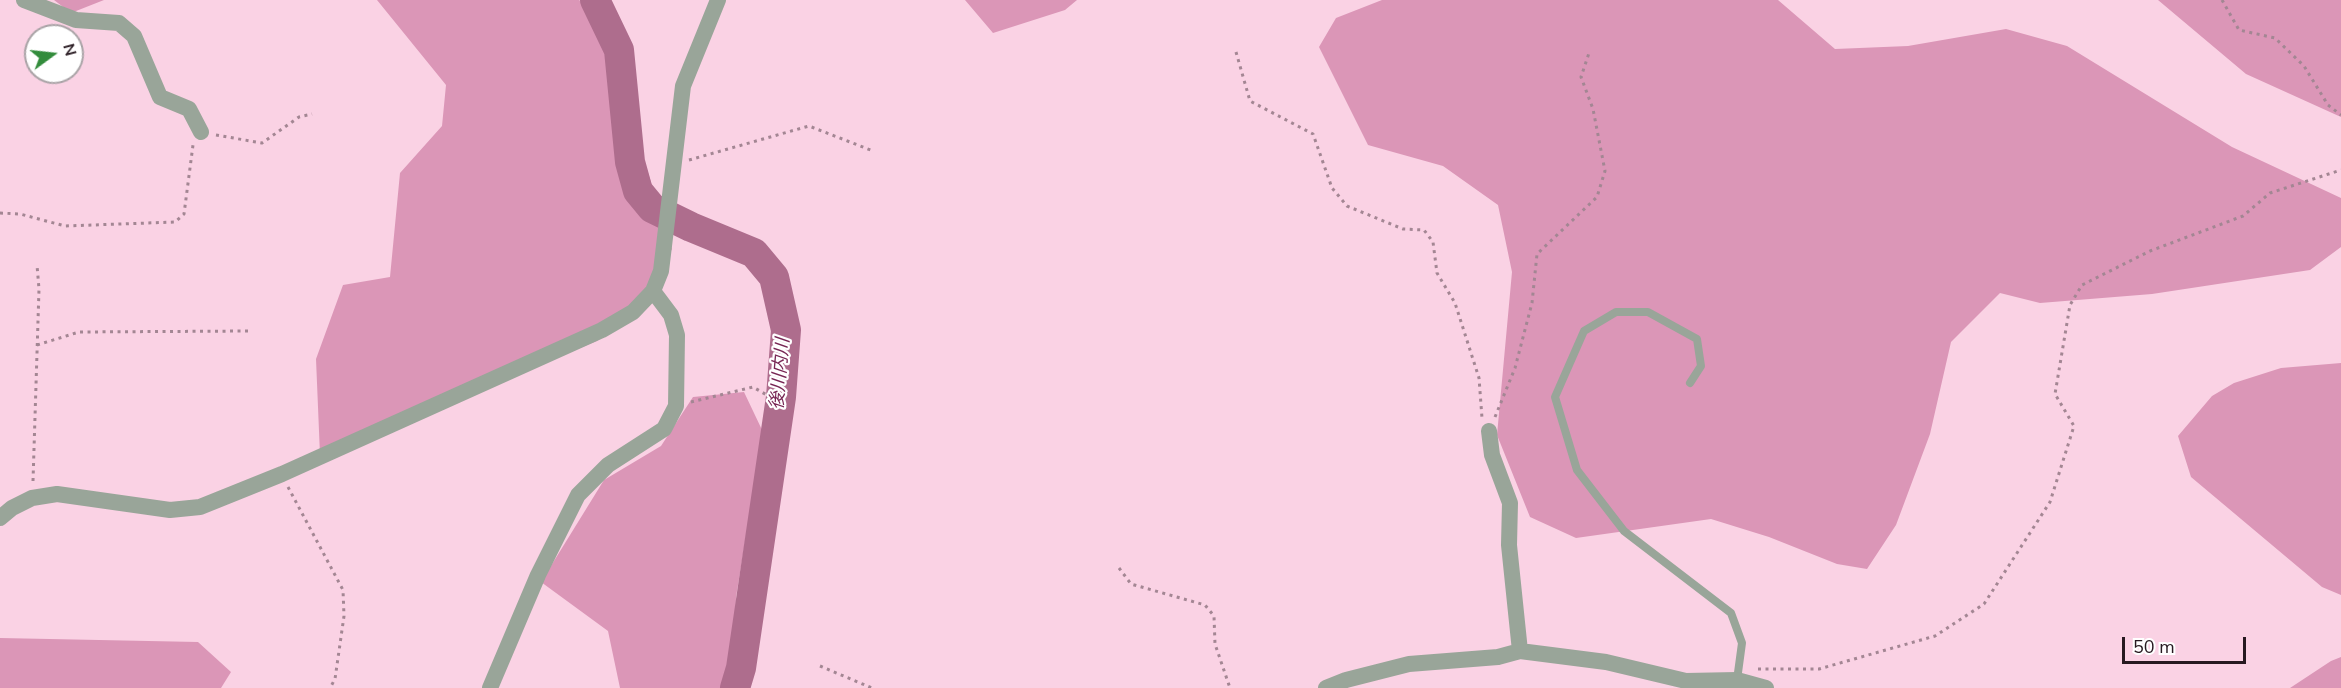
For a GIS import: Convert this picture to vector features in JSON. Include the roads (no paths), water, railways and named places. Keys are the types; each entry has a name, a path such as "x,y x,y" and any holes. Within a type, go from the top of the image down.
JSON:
{"street":[{"path":"24,0 76,20 119,23 134,36 159,97 189,109 201,132"},
{"path":"4,508 32,498 57,494 170,510 200,507 282,474 602,330 633,312 653,291 661,271 683,86 718,0"},
{"path":"490,688 538,575 578,495 608,465 664,429 676,406 677,335 671,315 653,291"},
{"path":"1489,431 1492,455 1510,503 1509,545 1520,651"},
{"path":"1326,688 1346,680 1409,664 1498,657 1520,651 1606,662 1686,681 1737,680 1766,688"}],"lane":[{"path":"1690,383 1701,366 1696,339 1648,312 1616,312 1584,331 1555,397 1577,470 1624,531 1731,613 1742,644 1737,680"}],"waterway":[{"name":"後川内川","path":"595,0 619,50 630,162 638,191 652,208 754,253 774,277 786,330 781,397 741,668 735,688"}]}
